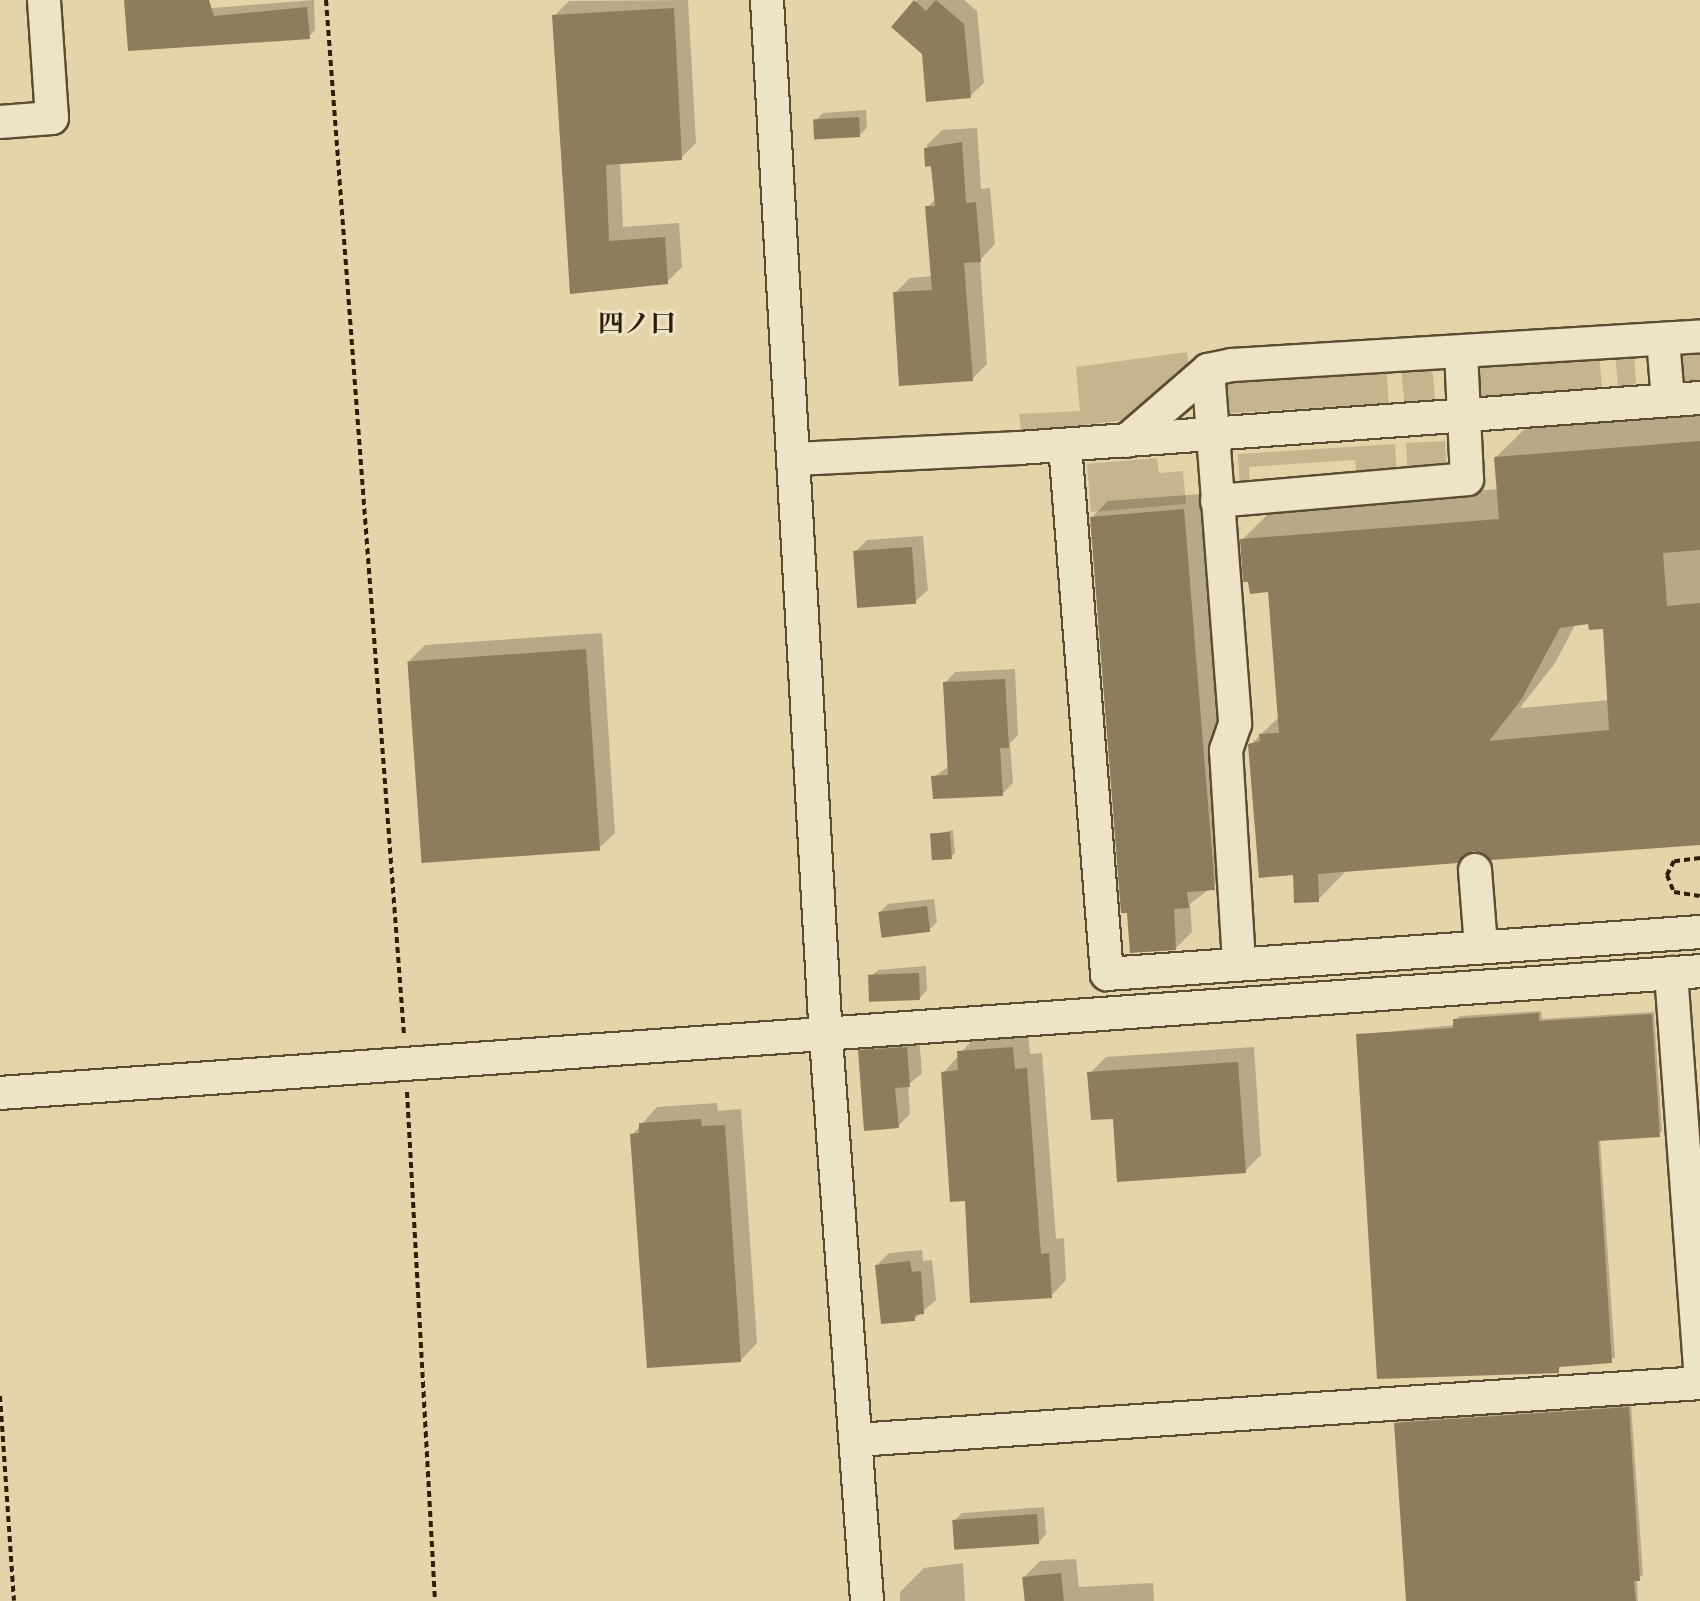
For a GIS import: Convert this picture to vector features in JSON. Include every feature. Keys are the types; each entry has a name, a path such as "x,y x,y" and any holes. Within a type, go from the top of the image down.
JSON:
{"street":[{"path":"0,122 52,118 44,0"},
{"path":"767,0 796,459 826,1038 867,1601"},
{"path":"1126,441 1208,370 1700,336"},
{"path":"1663,339 1668,400"},
{"path":"1217,501 1467,479 1461,353"},
{"path":"1208,370 1235,724 1226,750 1239,963"},
{"path":"1181,394 1197,393 1210,422"},
{"path":"796,459 1126,441 1210,422 1464,415 1700,398"},
{"path":"1065,445 1107,974 1700,932"},
{"path":"1475,870 1481,947"},
{"path":"0,1093 826,1038 1685,972 1700,1369"},
{"path":"856,1440 1700,1383"}],"path":[{"path":"326,0 406,1066 435,1601"},
{"path":"1700,858 1674,861 1667,875 1674,892 1700,896"},
{"path":"0,1396 14,1601"}],"shaded area":[{"path":"1700,347 1700,385 1686,385 1678,357"},
{"path":"1187,352 1190,378 1127,420 1021,432 1019,414 1080,411 1076,367"},
{"path":"1615,352 1634,358 1636,382 1631,387 1618,388"},
{"path":"1599,354 1602,390 1482,400 1478,365"},
{"path":"1432,365 1435,401 1404,404 1401,368"},
{"path":"1386,367 1389,403 1220,414 1221,388 1231,379"},
{"path":"1445,441 1447,474 1408,476 1406,443"},
{"path":"1395,444 1397,477 1357,479 1355,460 1249,467 1250,486 1240,487 1238,454"},
{"path":"1157,458 1159,473 1183,471 1186,504 1091,512 1087,464"}],"building":[{"path":"124,0 209,0 214,16 307,7 310,39 128,51"},
{"path":"914,0 926,11 936,0 964,24 971,98 926,102 922,54 891,27"},
{"path":"674,8 682,160 606,165 609,241 665,237 668,284 570,294 552,15"},
{"path":"859,117 860,137 814,139 813,119"},
{"path":"962,142 966,203 976,202 981,262 964,263 973,381 899,386 893,292 932,290 925,206 935,206 931,166 925,167 924,148"},
{"path":"1700,441 1700,550 1663,553 1667,606 1700,603 1700,845 1491,860 1474,851 1458,863 1318,874 1319,902 1294,903 1293,875 1259,878 1248,744 1260,741 1259,734 1279,733 1268,592 1250,594 1248,582 1243,582 1240,539 1499,519 1494,457","holes":["1588,624 1589,630 1603,629 1609,730 1489,741 1521,700 1560,628"]},
{"path":"1184,509 1215,890 1187,892 1189,908 1174,909 1176,950 1130,953 1127,913 1121,913 1090,517"},
{"path":"912,547 916,604 857,608 853,551"},
{"path":"586,649 600,851 422,863 407,661"},
{"path":"1005,679 1009,748 1000,748 1003,796 933,799 931,776 948,775 943,682"},
{"path":"950,832 952,859 932,860 930,833"},
{"path":"927,906 930,932 882,938 878,912"},
{"path":"919,973 920,1000 869,1002 868,975"},
{"path":"1539,1013 1539,1021 1652,1014 1660,1137 1598,1141 1612,1363 1559,1367 1559,1373 1377,1379 1356,1034 1453,1028 1453,1019"},
{"path":"907,1047 910,1087 895,1088 899,1128 864,1131 858,1050"},
{"path":"1013,1047 1015,1069 1027,1068 1041,1254 1049,1253 1052,1298 970,1303 965,1201 950,1202 941,1072 958,1070 957,1051"},
{"path":"1238,1062 1246,1173 1117,1182 1113,1119 1091,1120 1087,1072"},
{"path":"701,1119 702,1126 725,1125 741,1362 647,1368 630,1134 639,1133 639,1123"},
{"path":"910,1261 912,1272 921,1271 924,1314 915,1315 915,1321 881,1324 875,1265"},
{"path":"1629,1407 1640,1581 1634,1581 1636,1601 1406,1601 1394,1423"},
{"path":"1037,1514 1039,1544 954,1550 952,1520"},
{"path":"1061,1573 1064,1601 1025,1601 1022,1577"}],"district":[{"name":"四ノ口","path":"637,326"}]}
